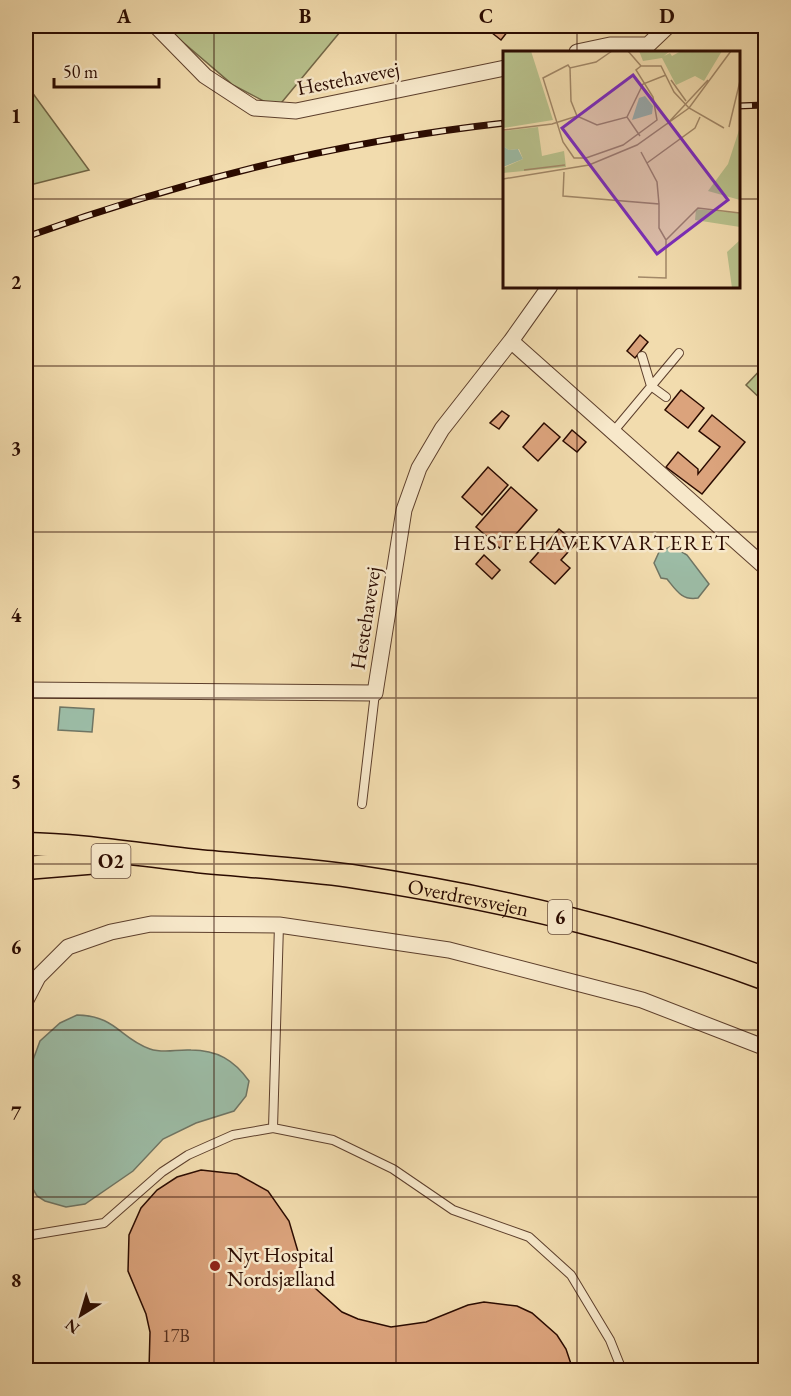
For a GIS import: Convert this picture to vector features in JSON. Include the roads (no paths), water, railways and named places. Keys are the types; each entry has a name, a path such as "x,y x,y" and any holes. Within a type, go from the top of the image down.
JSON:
{"main road":[{"name":"Overdrevsvejen","path":"26,844 113,850 196,861 350,876 488,901 642,939 717,961 765,979"},
{"name":"Overdrevsvejen","path":"26,868 54,864 196,861"}],"street":[{"name":"Hestehavevej","path":"156,26 205,76 254,108 296,111 503,68"},
{"path":"582,51 610,45 648,49 668,26"},
{"name":"Hestehavevej","path":"26,690 375,693 404,510 419,468 442,429 511,341 549,288"},
{"path":"511,341 765,568"},
{"path":"26,1000 38,977 68,947 111,932 151,924 279,925 460,952 642,1000 765,1048"}],"lane":[{"path":"613,432 679,353"},
{"path":"642,356 651,386 666,397"},
{"path":"362,804 375,693"},
{"path":"273,1128 279,925"},
{"path":"26,1236 104,1223 162,1172 188,1155 234,1135 273,1128 333,1140 393,1169 453,1210 529,1237 571,1275 610,1340 622,1371"}],"railway":[{"path":"740,106 766,105"},
{"path":"26,237 143,198 262,166 383,141 503,123"}],"place":[{"name":"Nyt Hospital Nordsjælland","path":"215,1266"}],"district":[{"name":"HESTEHAVEKVARTERET","path":"592,542"}]}
